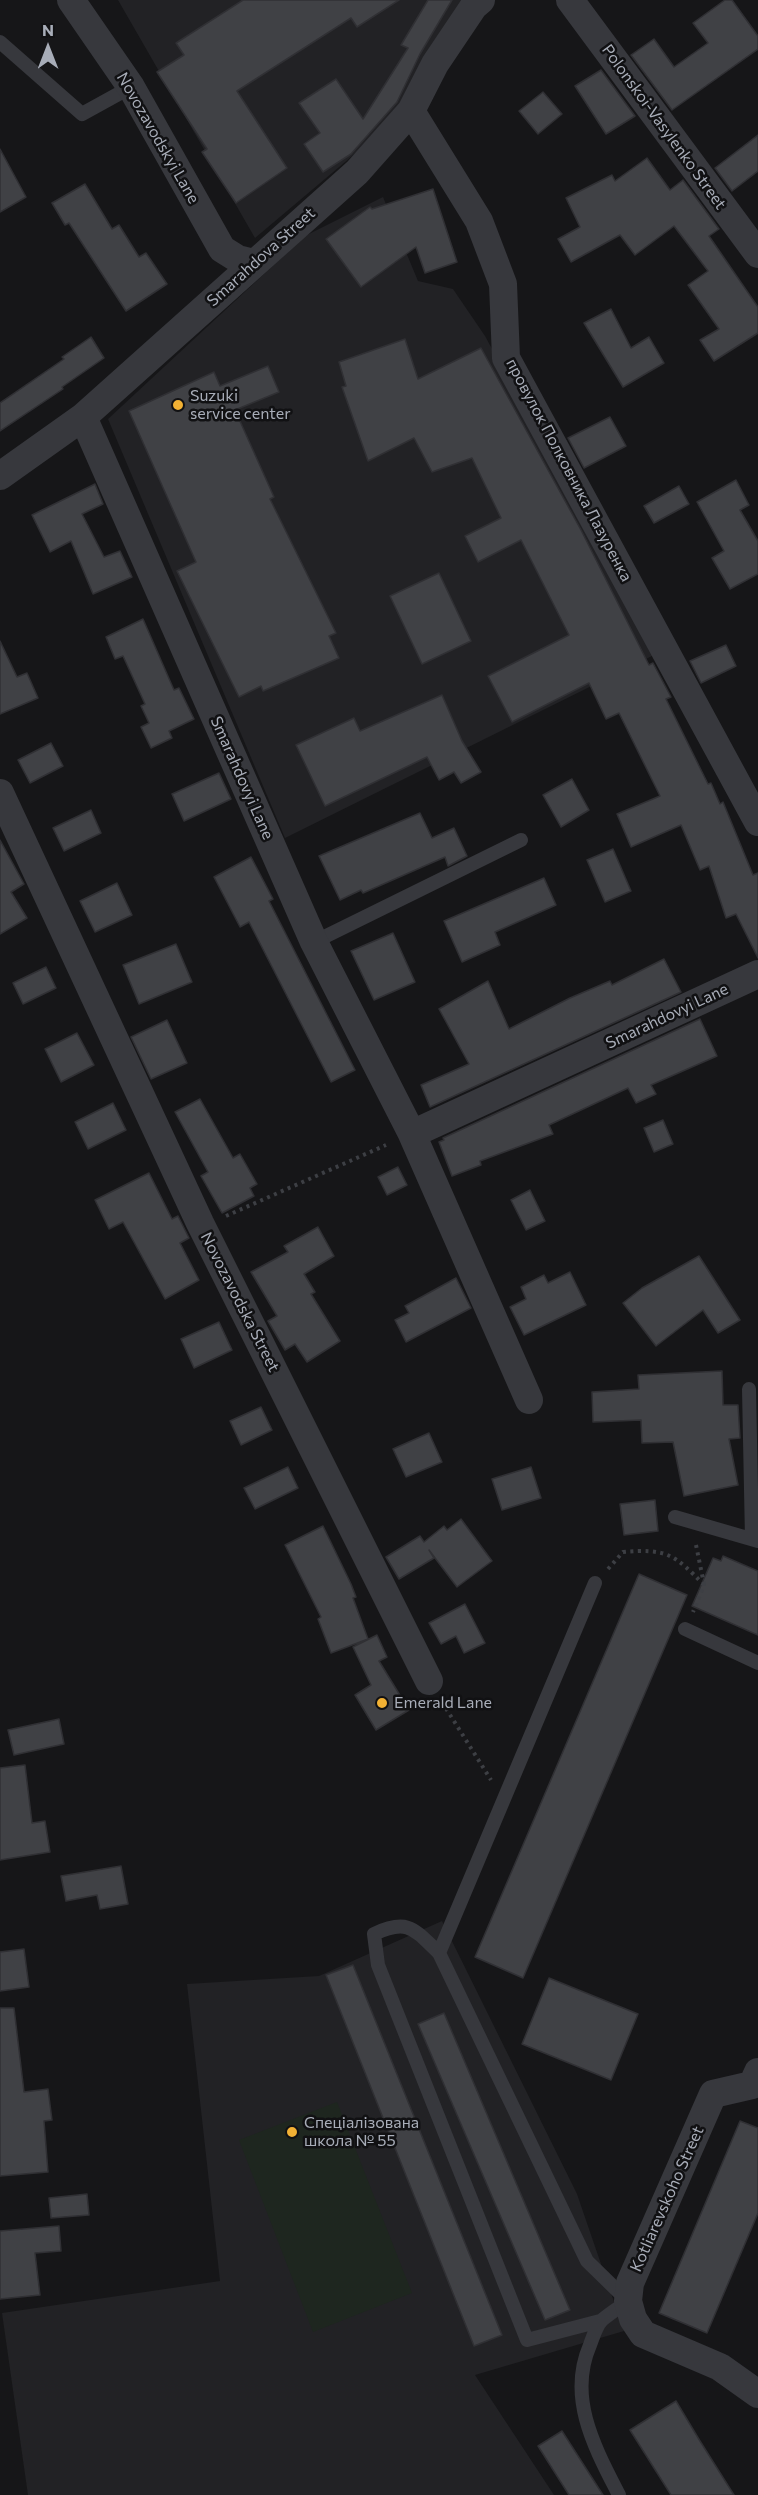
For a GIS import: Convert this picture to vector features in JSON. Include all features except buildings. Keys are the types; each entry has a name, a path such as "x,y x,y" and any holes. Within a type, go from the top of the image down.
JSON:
{"street":[{"name":"Novozavodskyi Lane","path":"71,0 130,87 222,249 237,259 254,263"},
{"name":"Smarahdova Street","path":"0,476 82,417 357,172 411,111 435,64 474,6 481,0"},
{"name":"Polonskoi-Vasylenko Street","path":"570,0 758,254"},
{"name":"провулок Полковника Лазуренка","path":"411,111 479,221 503,284 506,358 758,822"},
{"name":"Smarahdovyi Lane","path":"82,417 314,942 412,1134 529,1400"},
{"name":"Novozavodska Street","path":"0,793 202,1226 429,1681"},
{"name":"Smarahdovyi Lane","path":"412,1134 758,974"},
{"name":"Kotliarevskoho Street","path":"628,2301 633,2274 713,2094 752,2085 758,2072"},
{"path":"628,2301 633,2319 643,2334 720,2367 758,2394"}],"lane":[{"path":"0,42 82,114 130,87"},
{"path":"314,942 521,840"},
{"path":"675,1517 755,1540 748,1389"},
{"path":"439,1953 595,1583"},
{"path":"685,1629 758,1663"},
{"path":"394,1925 414,1930 439,1953 587,2261 628,2301 600,2321 527,2340 378,1965 374,1934 394,1925"},
{"path":"600,2321 587,2352 581,2385 584,2418 594,2445 619,2495"}],"path":[{"path":"202,1226 412,1134"},
{"path":"685,1629 704,1585 692,1522"},
{"path":"595,1583 623,1552 649,1549 678,1558 704,1585"},
{"path":"429,1681 504,1800"}],"shaded area":[{"path":"118,0 467,0 403,108 364,146 255,238"},
{"path":"383,197 418,281 453,289 485,336 658,653 285,838 108,419 305,236"},
{"name":"Спеціалізована школа № 55","path":"442,1921 577,2194 624,2331 475,2375 554,2495 28,2495 2,2313 220,2281 187,1984 319,1976"},
{"path":"337,2102 412,2293 313,2332 239,2140"}],"place":[{"name":"Suzuki service center","path":"178,405"},
{"name":"Emerald Lane","path":"382,1703"},
{"name":"Спеціалізована школа № 55","path":"292,2132"}]}
